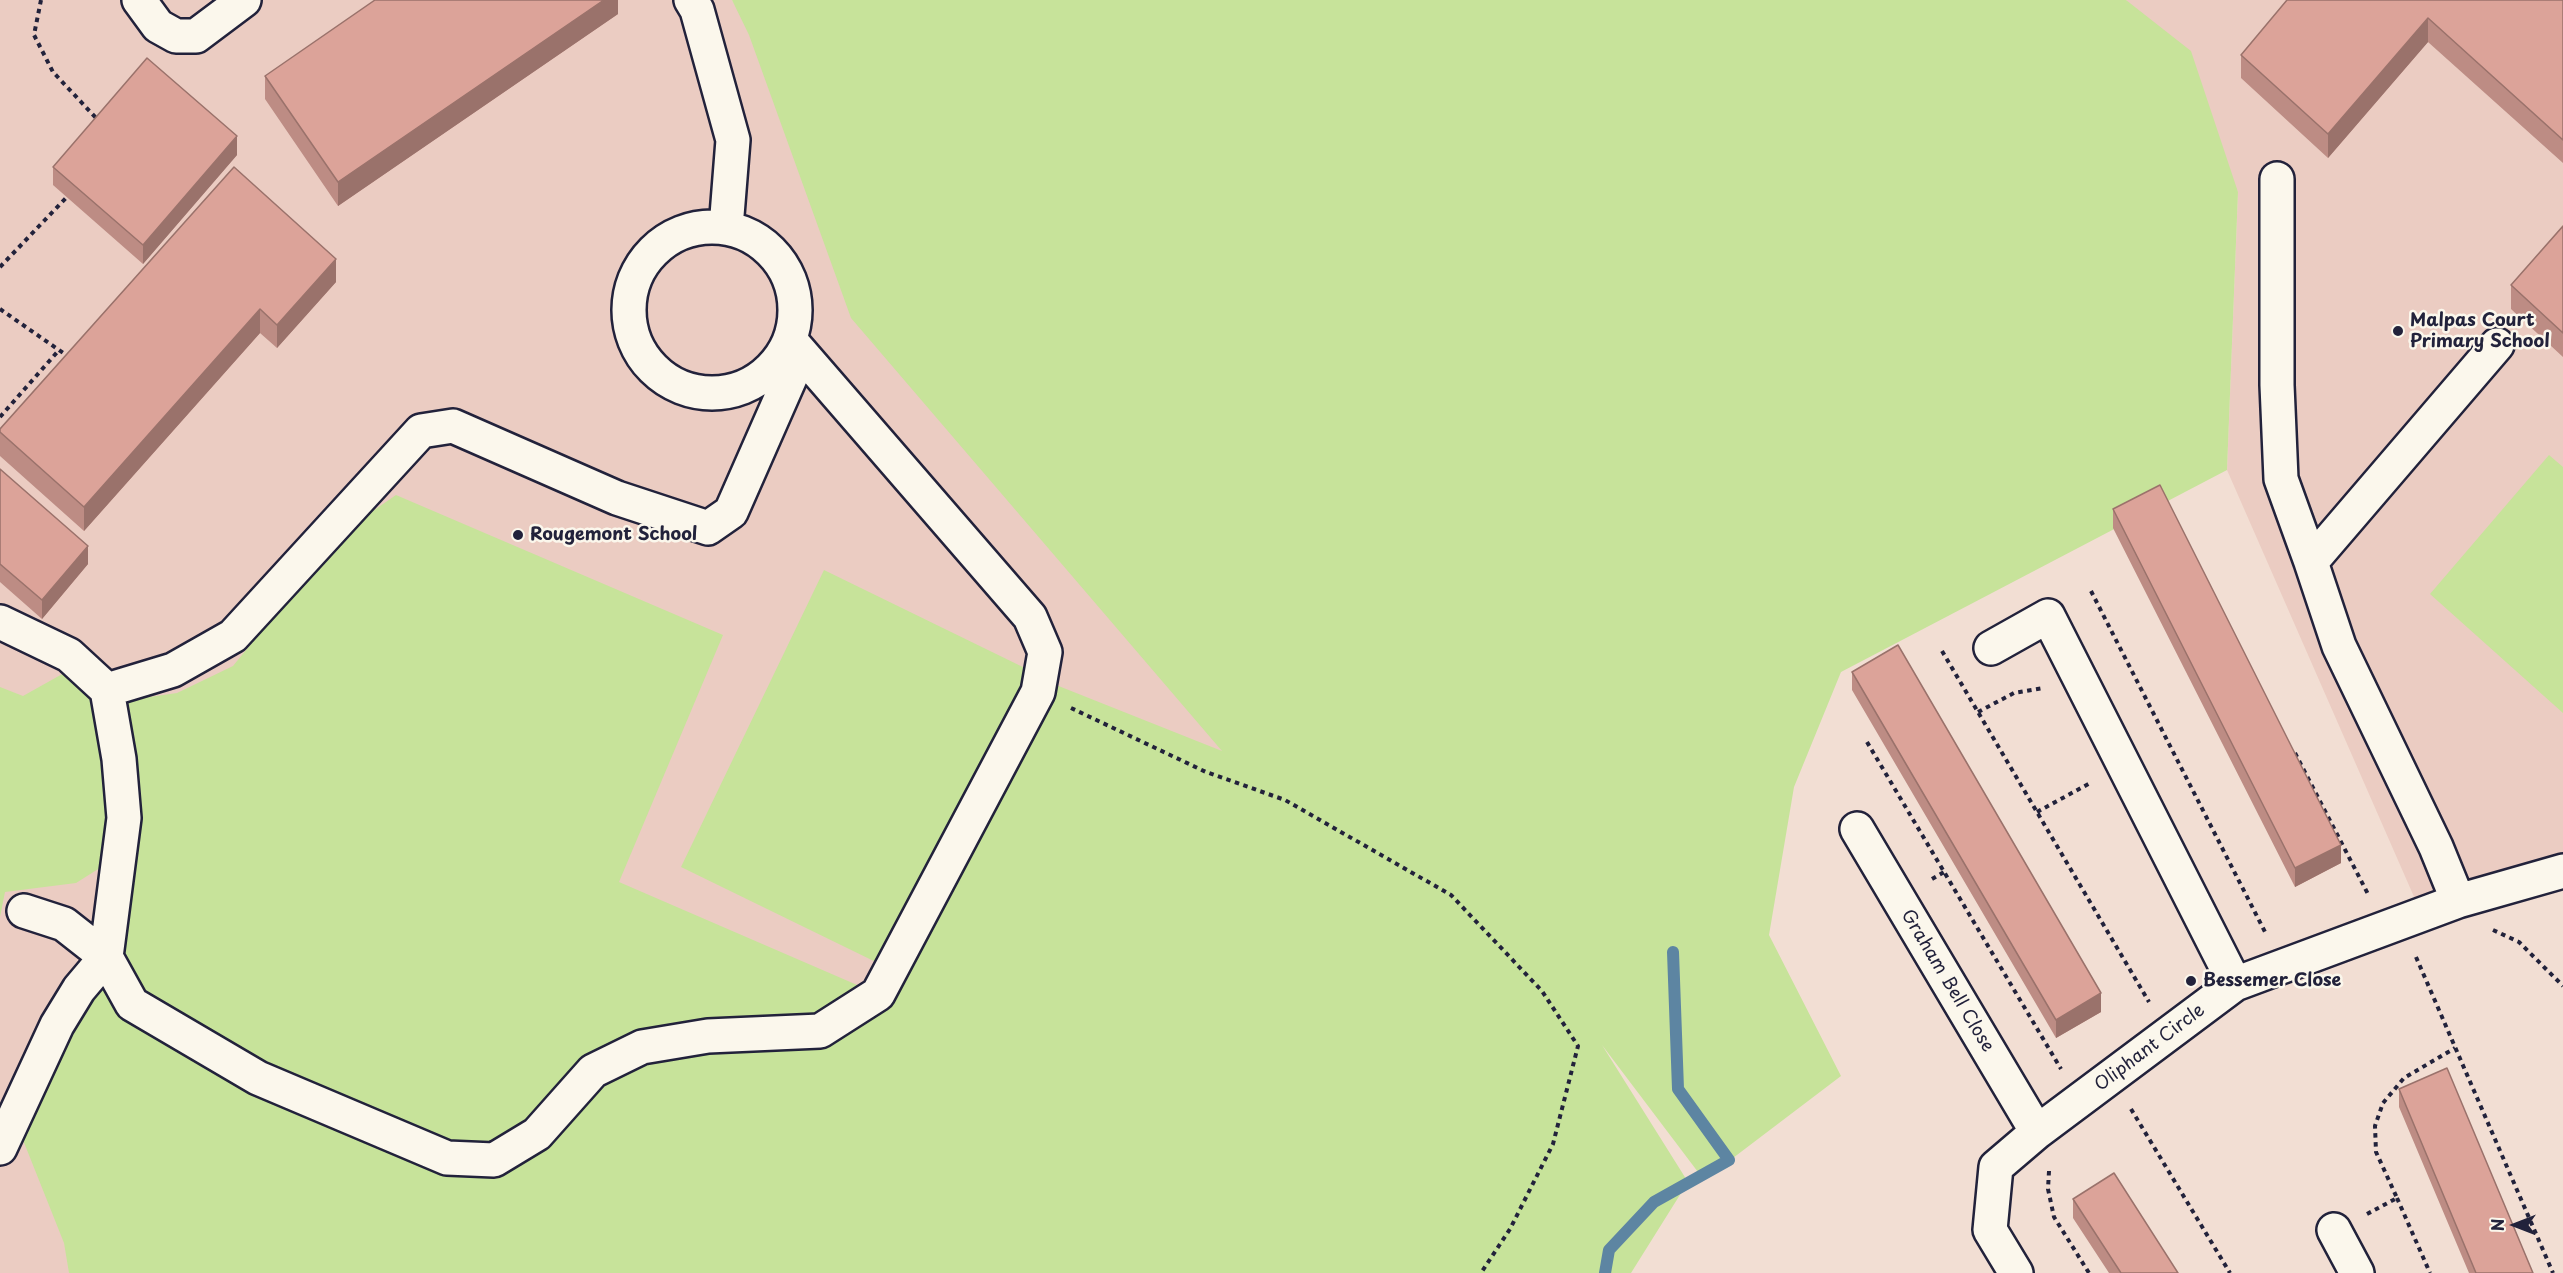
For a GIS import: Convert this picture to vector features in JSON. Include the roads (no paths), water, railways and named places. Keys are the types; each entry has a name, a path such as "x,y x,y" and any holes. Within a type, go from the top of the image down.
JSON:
{"street":[{"path":"139,0 158,26 176,36 196,36 244,0"},
{"path":"691,0 697,10 733,140 726,228"},
{"path":"2277,179 2277,385 2281,479 2339,646 2436,847 2451,904"},
{"path":"107,690 173,670 233,636 421,431 453,426 617,498 708,528 730,512 796,346 791,283 784,268 766,246 741,231 726,228 697,228 670,238 648,256 631,290 629,319 637,347 654,370 691,391 720,393 748,386 772,369 796,346"},
{"path":"2311,562 2497,345"},
{"path":"24,911 64,924 106,957 132,1004 258,1078 447,1158 494,1160 537,1134 593,1071 642,1047 708,1036 820,1030 878,994 1038,692 1045,652 1030,617 796,346"},
{"path":"1991,648 2048,616 2235,984"},
{"path":"0,622 69,655 107,690 119,759 124,818 106,957 80,989 57,1026 0,1148"},
{"name":"Graham Bell Close","path":"1857,829 2046,1126"},
{"name":"Oliphant Circle","path":"2016,1273 1990,1230 1995,1167 2235,984 2451,904 2563,871"},
{"path":"2334,1230 2357,1273"}],"waterway":[{"path":"1605,1273 1609,1250 1654,1202 1729,1160 1678,1089 1673,952"}],"place":[{"name":"Malpas Court Primary School","path":"2398,331"},
{"name":"Rougemont School","path":"518,535"},
{"name":"Bessemer Close","path":"2191,981"}]}
